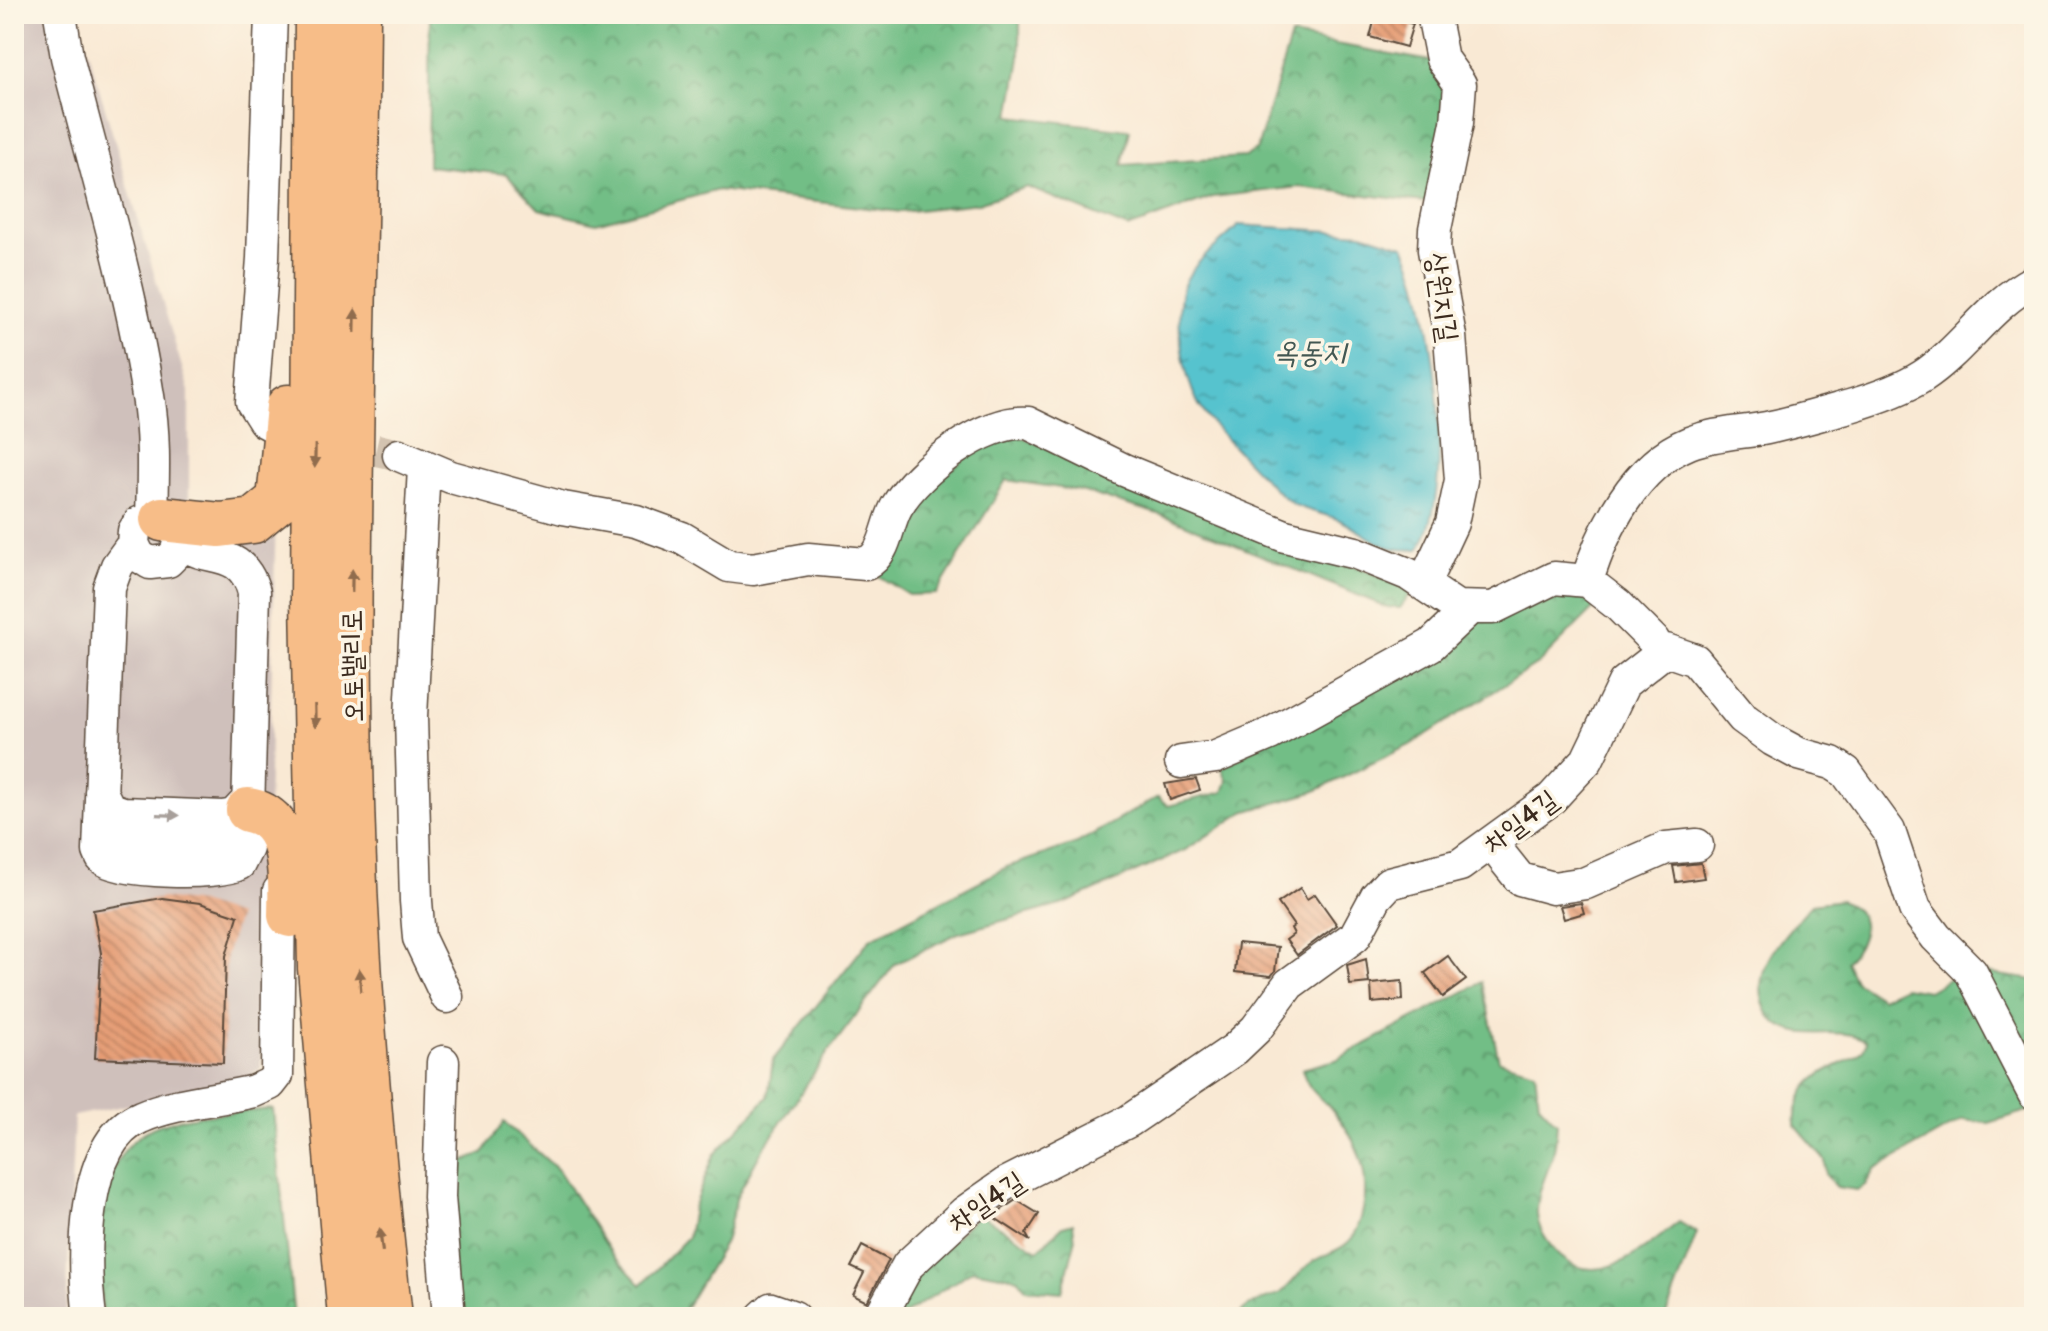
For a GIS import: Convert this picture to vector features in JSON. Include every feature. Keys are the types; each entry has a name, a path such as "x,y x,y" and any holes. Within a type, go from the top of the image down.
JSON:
{"highway":[{"name":"오토밸리로","path":"317,14 314,628 320,968 350,1317"},
{"name":"오토밸리로","path":"358,14 351,643 357,943 376,1191 390,1317"},
{"path":"157,530 253,521 279,500 317,78"},
{"path":"248,818 261,813 284,836 291,883 289,951 297,1057 332,1126"}],"street":[{"path":"60,14 67,57 137,334 149,398 157,530"},
{"path":"271,14 263,258 252,402 264,421 279,429"},
{"name":"상원지길","path":"1424,583 1452,523 1461,480 1450,336 1434,250 1435,229 1457,123 1460,84 1442,59 1433,14"},
{"path":"1587,581 1595,554 1616,513 1661,460 1687,444 1721,433 1789,423 1901,387 1924,375 2002,301 2034,281"},
{"path":"447,997 419,938 416,901 411,717 412,461 563,508 636,521 682,538 729,566 753,569 808,559 866,564 881,550 896,507 915,482 984,431 1012,421 1028,423 1124,470 1285,536 1356,553 1424,583 1447,602 1468,610 1493,608 1554,578 1587,581 1618,605 1653,640 1660,652 1674,652 1695,660 1734,708 1773,740 1799,754 1832,763 1846,772 1889,831 1915,909 1936,937 1971,972 2034,1094"},
{"path":"157,530 202,554 233,560 243,568 254,592 245,856 231,868 118,867 102,858 109,588 117,566 157,530"},
{"path":"1181,762 1216,757 1270,734 1420,652 1445,635 1468,610"},
{"name":"차일4길","path":"880,1317 908,1265 965,1212 1005,1184 1140,1114 1235,1049 1256,1029 1289,984 1355,936 1376,897 1389,883 1460,865 1551,799 1579,772 1599,740 1624,683 1660,652"},
{"path":"90,1317 86,1289 93,1189 100,1160 112,1139 127,1124 143,1116 254,1091 270,1084 277,1075 280,1061 279,860 272,846 248,818 234,815 123,813 101,807"},
{"path":"1492,844 1520,879 1553,888 1586,883 1655,851 1697,845"},
{"path":"443,1062 439,1197 449,1317"},
{"path":"762,1317 771,1309 794,1317"}],"shaded area":[{"path":"14,14 77,14 189,391 189,514 276,515 261,1069 241,1082 74,1116 66,1317 14,1317"}],"green space":[{"path":"430,14 918,14 940,20 1020,14 1020,58 1010,116 1130,130 1122,165 1245,157 1257,149 1291,36 1430,61 1453,85 1432,203 1299,187 1213,197 1128,228 1027,187 978,203 901,212 718,190 596,223 539,209 506,174 428,166"},
{"path":"1000,429 1414,589 1400,608 1389,608 1165,516 1081,491 1006,480 936,594 909,595 874,573 897,515"},
{"path":"1543,587 1604,598 1539,663 1410,745 1313,792 1244,812 1185,850 1064,904 958,933 895,964 828,1052 760,1154 737,1196 725,1242 680,1317 456,1317 447,1168 483,1153 504,1122 558,1170 612,1254 641,1285 688,1237 693,1208 714,1155 768,1097 773,1060 870,939 1007,867 1077,843 1158,797 1168,806 1223,792 1227,781 1222,768 1462,624"},
{"path":"1841,900 1859,913 1862,921 1862,937 1846,962 1855,981 1881,998 1904,987 1928,991 1963,971 2034,1109 1989,1123 1963,1120 1874,1170 1865,1185 1857,1190 1837,1187 1826,1175 1825,1160 1795,1125 1799,1103 1807,1087 1818,1076 1854,1057 1866,1041 1845,1034 1806,1033 1788,1029 1769,1015 1761,995 1766,966 1781,939 1812,904"},
{"path":"1978,972 2034,980 2034,1084"},
{"path":"1482,982 1499,1061 1535,1071 1539,1104 1557,1123 1554,1150 1537,1206 1539,1226 1552,1247 1575,1266 1591,1269 1622,1262 1679,1222 1697,1233 1665,1317 1238,1317 1251,1305 1284,1290 1313,1262 1348,1243 1363,1211 1365,1181 1352,1138 1334,1112 1311,1088 1302,1069 1336,1060"},
{"path":"273,1109 294,1317 103,1317 99,1267 101,1212 117,1162 132,1143 152,1128 179,1119"},
{"path":"979,1214 1038,1250 1063,1226 1073,1223 1075,1242 1062,1292 1026,1289 1018,1278 973,1270 900,1317 886,1317 898,1292"}],"water":[{"name":"옥동지","path":"1239,225 1362,233 1404,246 1425,311 1437,399 1437,485 1431,522 1419,549 1386,546 1342,521 1295,505 1244,457 1198,403 1182,350 1179,321 1181,295 1196,265"}],"building":[{"path":"1376,14 1413,24 1406,47 1370,37"},
{"path":"1196,779 1200,790 1170,800 1165,784"},
{"path":"1701,863 1704,878 1676,882 1673,866"},
{"path":"1300,888 1307,899 1315,894 1337,925 1297,955 1286,940 1294,934 1291,928 1294,926 1278,903"},
{"path":"162,898 200,903 238,916 226,956 223,1063 95,1058 101,953 93,910"},
{"path":"1581,903 1584,913 1564,919 1560,906"},
{"path":"1238,943 1278,947 1275,971 1271,976 1235,972"},
{"path":"1448,956 1466,980 1443,997 1425,973"},
{"path":"1366,959 1369,983 1350,985 1347,965"},
{"path":"1402,981 1403,1000 1372,1003 1371,984"},
{"path":"1016,1200 1039,1214 1026,1234 1030,1241 992,1216"},
{"path":"862,1246 889,1260 867,1302 853,1295 864,1273 851,1267"}],"tunnel":[{"path":"329,439 399,455"}]}
